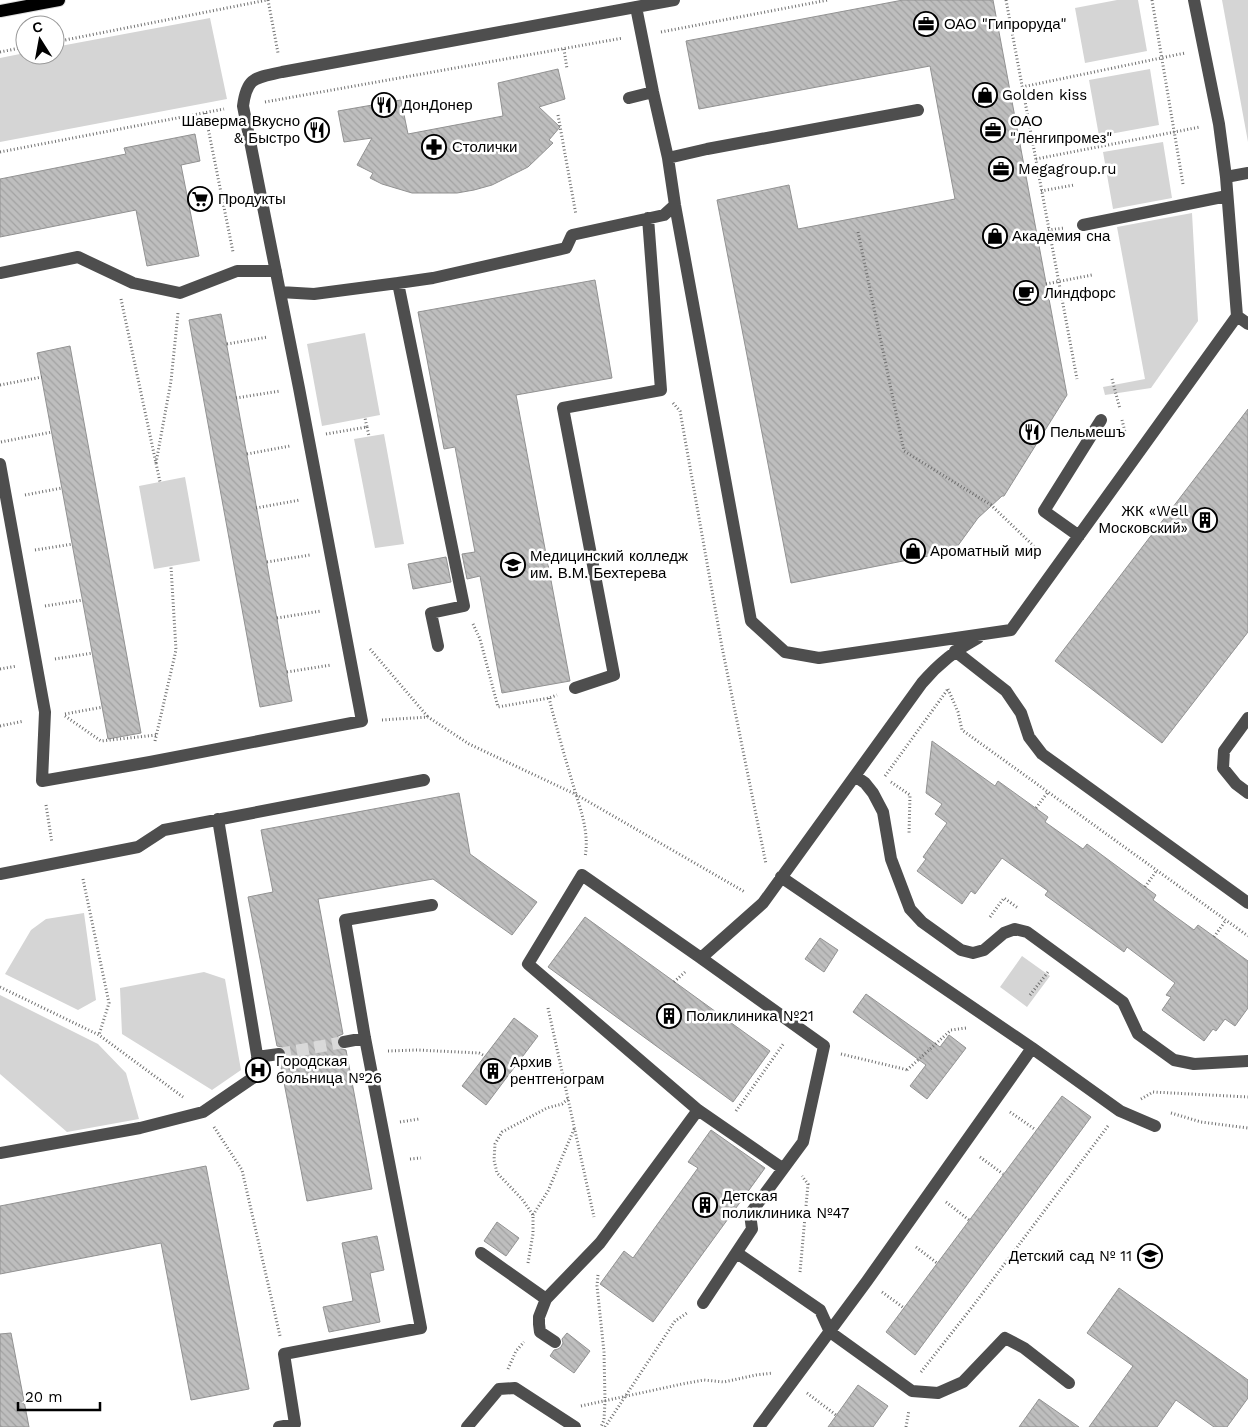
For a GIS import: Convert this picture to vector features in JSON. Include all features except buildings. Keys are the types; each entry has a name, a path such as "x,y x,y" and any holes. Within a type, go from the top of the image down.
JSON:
{"main road":[{"path":"0,11 60,0"}],"lane":[{"path":"0,464 45,712 42,780 150,762 362,720 331,551 243,106 245,90 254,79 282,72 674,0"},
{"path":"636,7 668,158 751,621 784,652 820,658 1011,630 1237,316 1226,177 1219,124 1194,0"},
{"path":"629,98 653,92"},
{"path":"668,158 918,110"},
{"path":"1226,177 1248,173"},
{"path":"1083,225 1227,196"},
{"path":"280,292 314,294 433,278 566,248 572,235 664,214 675,205"},
{"path":"575,688 614,675 563,408 661,390 648,218"},
{"path":"0,273 78,257 133,283 180,293 237,271 276,271"},
{"path":"398,283 464,606 431,613 438,646"},
{"path":"1237,316 1248,324"},
{"path":"1079,536 1044,511 1101,420"},
{"path":"701,958 762,903 922,683 937,666 955,651 986,634"},
{"path":"955,651 1006,691 1021,713 1029,738 1042,754 1248,902"},
{"path":"1248,718 1224,751 1223,768 1236,784 1248,792"},
{"path":"855,776 865,783 873,793 883,812 891,859 910,909 922,922 961,950 973,954 984,950 1004,933 1015,929 1027,932 1123,1002 1138,1034 1174,1060 1194,1064 1248,1061"},
{"path":"0,874 138,847 164,830 424,780"},
{"path":"0,1153 140,1128 203,1112 260,1073 218,819"},
{"path":"703,1303 752,1229 750,1214 803,1142 824,1046 582,875 528,964 698,1110 785,1164"},
{"path":"781,877 1120,1110 1155,1126"},
{"path":"279,1427 295,1424 284,1354 421,1328 365,1038 345,920 432,905"},
{"path":"344,1042 365,1038"},
{"path":"759,1427 867,1281 1032,1048"},
{"path":"257,1057 279,1054"},
{"path":"555,1342 540,1332 539,1317 546,1299 600,1243 698,1110"},
{"path":"482,1253 546,1299"},
{"path":"737,1253 820,1310 830,1332 912,1392 938,1393 963,1382 1005,1338 1024,1348 1069,1383"},
{"path":"467,1427 499,1389 515,1388 575,1427"}],"path":[{"path":"65,40 268,0 282,72"},
{"path":"0,152 828,0"},
{"path":"1006,0 1077,379"},
{"path":"1152,0 1186,204"},
{"path":"1022,87 1204,48"},
{"path":"0,52 15,49"},
{"path":"564,49 567,69"},
{"path":"206,113 237,271"},
{"path":"558,115 579,233"},
{"path":"1036,158 1219,124"},
{"path":"1042,191 1074,185"},
{"path":"858,232 904,451 991,505 1056,567"},
{"path":"116,275 160,482"},
{"path":"1046,284 1092,275"},
{"path":"156,465 171,381 180,293"},
{"path":"227,344 288,333"},
{"path":"0,385 42,377"},
{"path":"236,398 299,388"},
{"path":"661,390 680,411 722,647 771,891"},
{"path":"365,418 370,436"},
{"path":"247,454 367,427"},
{"path":"0,442 52,432"},
{"path":"6,499 62,488"},
{"path":"256,508 320,497"},
{"path":"267,562 331,551"},
{"path":"150,762 176,650 171,567"},
{"path":"464,606 480,639 498,707 549,698 575,688"},
{"path":"277,618 342,608"},
{"path":"368,646 428,717 469,744 577,795 762,903"},
{"path":"287,672 352,662"},
{"path":"873,793 948,689 958,712 962,730 1248,936"},
{"path":"549,698 582,812 587,848 582,875"},
{"path":"63,714 101,741 156,735"},
{"path":"362,720 428,717"},
{"path":"1036,808 1048,792"},
{"path":"46,805 56,863"},
{"path":"79,858 109,1003 99,1036"},
{"path":"1145,887 1157,870"},
{"path":"1214,937 1226,920"},
{"path":"1030,995 1059,955"},
{"path":"541,976 600,1243 597,1286 604,1352 605,1401 603,1427"},
{"path":"0,988 99,1036 203,1112 242,1170 284,1354"},
{"path":"725,1128 796,1026"},
{"path":"838,1053 908,1070 951,1030 967,1028"},
{"path":"365,1038 379,1051 417,1050 478,1053 485,1056"},
{"path":"908,1388 976,1302 1120,1110 1153,1092 1248,1097"},
{"path":"523,1283 534,1234 533,1215 522,1199 497,1173 494,1160 495,1144 502,1132 546,1108 562,1104 568,1099"},
{"path":"994,1102 1036,1130"},
{"path":"1155,1126 1167,1112 1201,1122 1248,1128"},
{"path":"533,1215 548,1191 575,1129"},
{"path":"963,1145 1003,1174"},
{"path":"785,1164 808,1184 798,1295"},
{"path":"931,1192 970,1220"},
{"path":"900,1235 937,1263"},
{"path":"867,1281 904,1308"},
{"path":"603,1427 675,1321 703,1303"},
{"path":"499,1389 516,1351 539,1324"},
{"path":"557,1414 579,1407 704,1380 724,1382 756,1375 803,1369"},
{"path":"793,1382 836,1416"}],"shaded area":[{"path":"1117,0 1138,0 1147,51 1085,63 1075,8"},
{"path":"1222,0 1248,0 1248,142"},
{"path":"210,18 227,99 0,142 0,58 15,55 15,65 65,65 65,45"},
{"path":"1150,69 1159,125 1099,136 1089,80"},
{"path":"1163,142 1172,198 1113,209 1103,152"},
{"path":"1192,213 1198,321 1151,388 1105,395 1103,387 1145,379 1117,227"},
{"path":"365,333 380,415 322,426 307,344"},
{"path":"384,434 404,544 375,548 354,439"},
{"path":"185,477 200,561 154,569 139,486"},
{"path":"84,913 96,1000 78,1010 5,974 31,930 46,919"},
{"path":"1022,956 1050,976 1027,1007 1000,987"},
{"path":"204,972 225,979 241,1070 212,1090 122,1034 120,988"},
{"path":"0,995 98,1044 126,1073 139,1119 67,1132 0,1074"}],"tunnel":[{"path":"279,1054 344,1042"}],"place":[{"name":"ОАО \"Гипроруда\"","path":"926,24"},
{"name":"Golden kiss","path":"985,95"},
{"name":"ДонДонер","path":"384,105"},
{"name":"Шаверма Вкусно & Быстро","path":"317,130"},
{"name":"ОАО \"Ленгипромез\"","path":"993,130"},
{"name":"Столички","path":"434,147"},
{"name":"Megagroup.ru","path":"1001,169"},
{"name":"Продукты","path":"200,199"},
{"name":"Академия сна","path":"995,236"},
{"name":"Линдфорс","path":"1026,293"},
{"name":"Пельмешъ","path":"1032,432"},
{"name":"ЖК «Well Московский»","path":"1205,520"},
{"name":"Ароматный мир","path":"913,551"},
{"name":"Медицинский колледж им. В.М. Бехтерева","path":"513,565"},
{"name":"Поликлиника №21","path":"669,1016"},
{"name":"Городская больница №26","path":"258,1070"},
{"name":"Архив рентгенограм","path":"493,1071"},
{"name":"Детская поликлиника №47","path":"705,1205"},
{"name":"Детский сад № 11","path":"1150,1256"}]}
